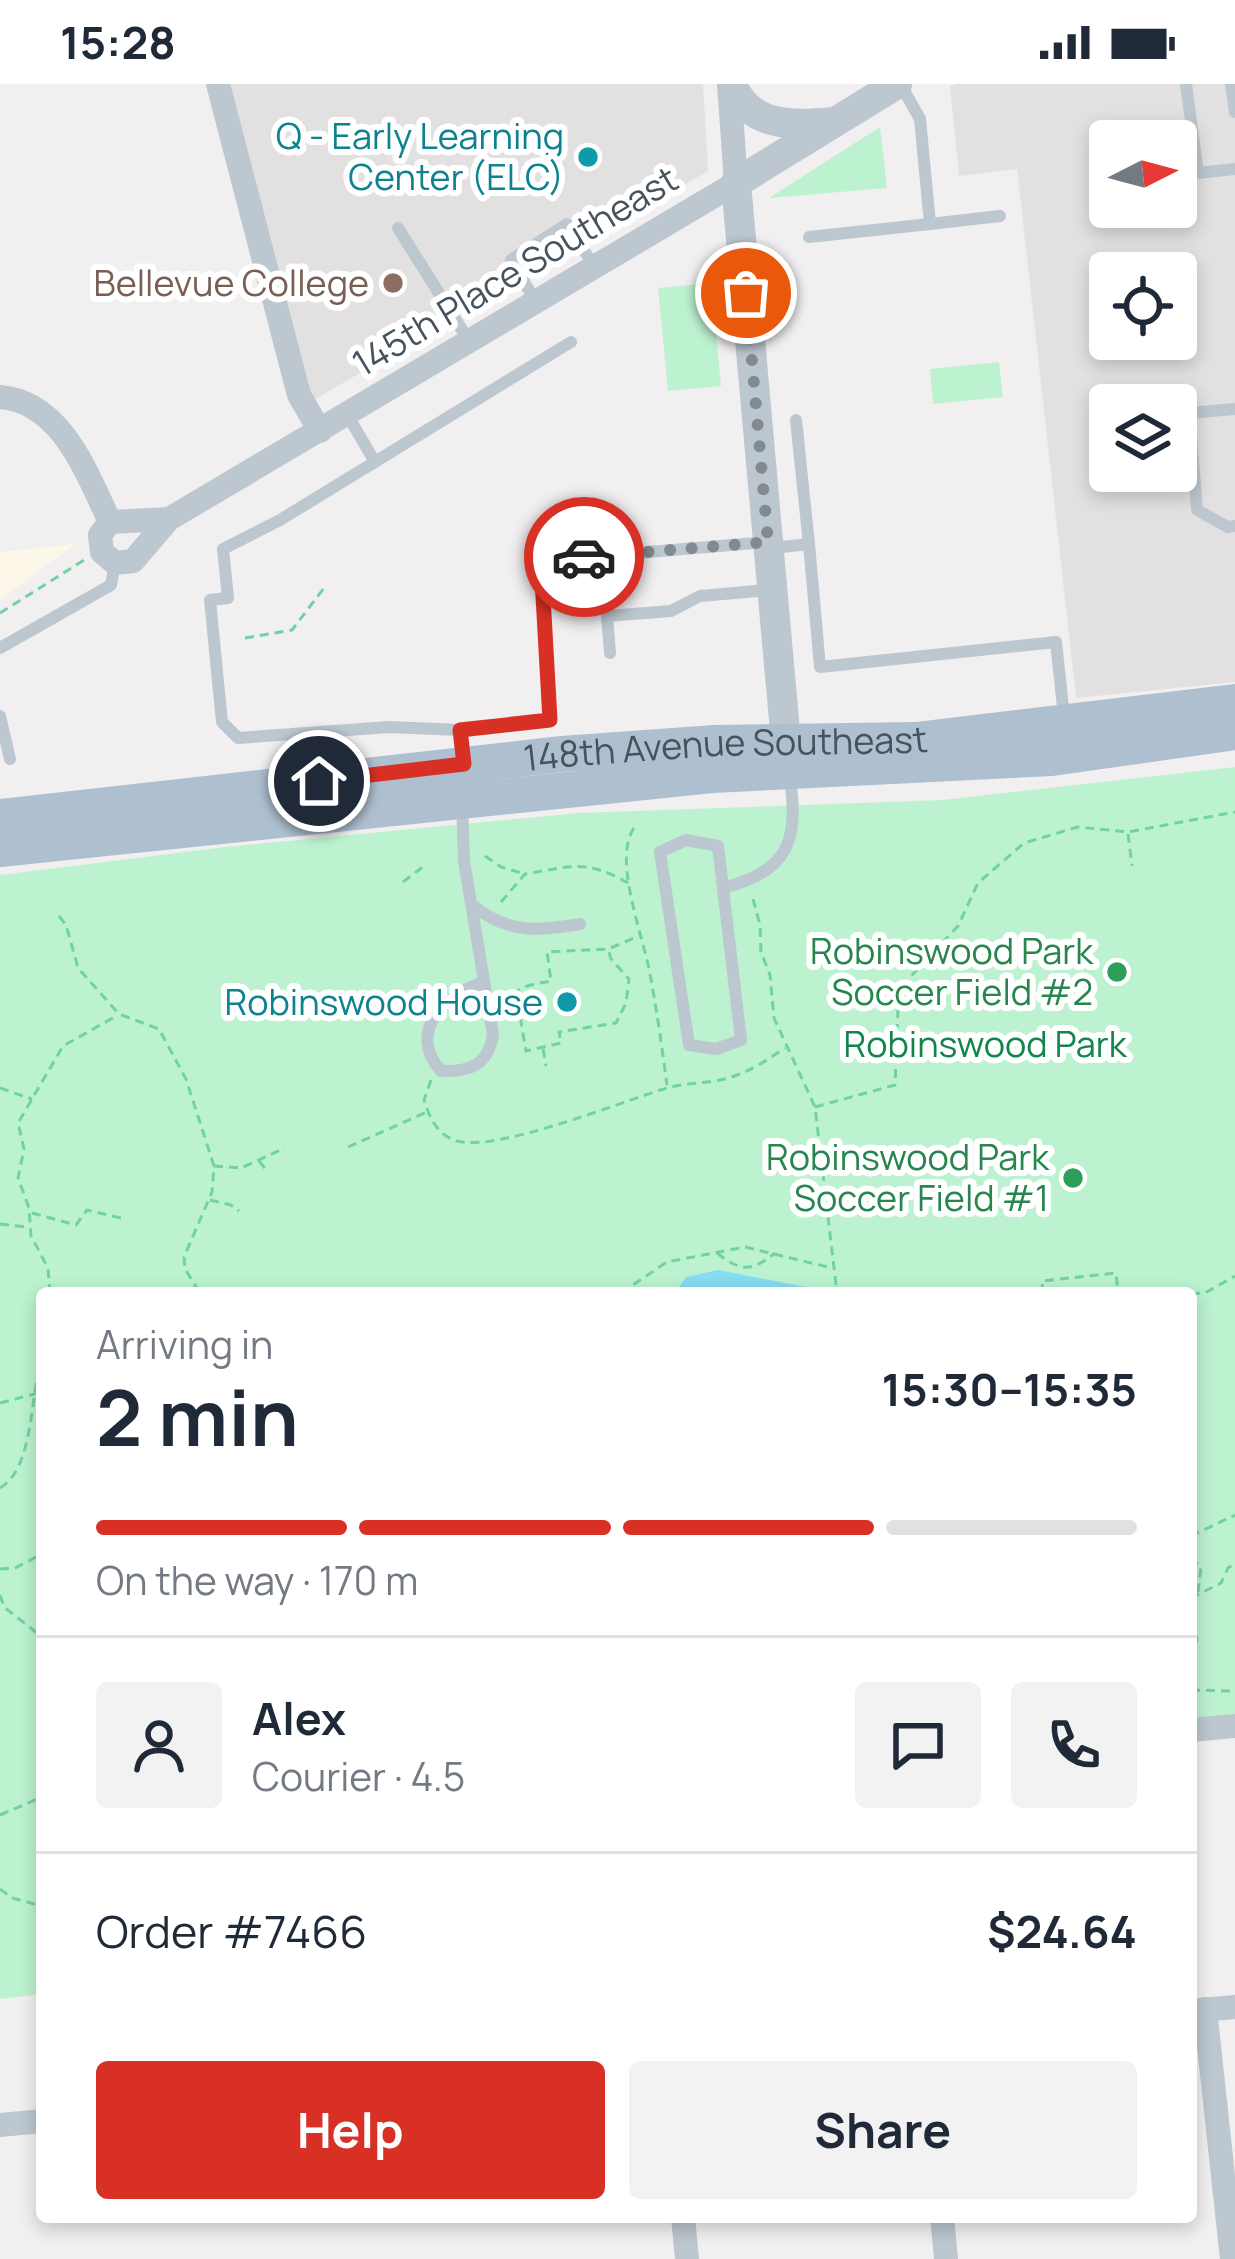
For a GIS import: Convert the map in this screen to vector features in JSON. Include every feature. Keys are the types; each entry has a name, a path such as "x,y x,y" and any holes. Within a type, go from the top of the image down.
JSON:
{"main road":[{"name":"148th Avenue Southeast","path":"787,756 1235,702"},
{"name":"148th Avenue Southeast","path":"0,817 562,754 1052,758 1235,732"},
{"name":"148th Avenue Southeast","path":"0,849 462,765"}],"street":[{"path":"218,84 299,395 320,431"},
{"path":"730,84 750,110 769,121 784,125 841,122"},
{"path":"730,84 787,756"},
{"name":"145th Place Southeast","path":"169,519 899,84"},
{"path":"0,397 23,402 55,425 72,446 110,522"},
{"path":"169,519 133,561 109,558 100,535 110,522 169,519"},
{"path":"1197,1729 1235,1726"},
{"path":"1232,2259 1198,2010 1235,2007"},
{"path":"0,2125 36,2122"},
{"path":"684,2223 687,2259"},
{"path":"943,2223 946,2259"}],"lane":[{"path":"899,84 920,119 930,224"},
{"path":"1186,84 1198,173 1235,169"},
{"path":"1231,84 1235,112"},
{"path":"809,237 1000,216"},
{"path":"536,302 511,260 567,224 594,266"},
{"path":"398,228 469,343"},
{"path":"462,765 389,727 238,738 222,722 210,600 228,598 223,549 280,520 571,342"},
{"path":"1235,409 1189,413 1197,510 1235,526"},
{"path":"348,416 375,462"},
{"path":"796,420 820,667 1056,642 1064,723"},
{"path":"462,765 550,720 541,561 809,544"},
{"path":"0,648 111,585 109,558"},
{"path":"610,653 608,616 671,611 700,596 773,590"},
{"path":"0,716 10,759"},
{"path":"723,888 751,880 781,859 791,842 794,821 787,756"},
{"path":"462,765 464,861 493,1030 490,1050 470,1070 441,1071 428,1050 431,1020 456,995 484,982"},
{"path":"686,840 718,846 723,888 741,1040 716,1049 689,1046 660,852 686,840"},
{"path":"474,907 523,932 580,924"}],"path":[{"path":"0,613 72,564 109,558"},
{"path":"245,638 292,630 324,588"},
{"path":"815,1108 895,1085 898,1010 912,975 958,926 978,883 1024,843 1065,830 1128,832 1235,812"},
{"path":"634,828 627,840 629,884 650,968 668,1087"},
{"path":"1128,832 1132,866"},
{"path":"485,856 525,874 551,872 570,863 596,867 629,884"},
{"path":"403,882 424,866"},
{"path":"487,917 525,874"},
{"path":"753,899 774,1018 815,1108 836,1287"},
{"path":"634,906 644,902"},
{"path":"59,916 78,968 119,1014 149,1023 164,1037 186,1079 214,1166 208,1200 184,1257 185,1269 196,1287"},
{"path":"608,949 629,979 626,1003 616,1023 559,1032 561,1043 526,1051 519,1010 512,1012 513,995 520,988 550,981 547,952 608,949 640,935"},
{"path":"50,1287 48,1268 28,1227 30,1212 18,1178 24,1149 19,1123 63,1046 119,1014"},
{"path":"543,1048 546,1066"},
{"path":"441,1071 426,1090 427,1112 446,1136 477,1142 570,1121 668,1087 740,1074 785,1048"},
{"path":"0,1088 34,1100"},
{"path":"348,1147 427,1112"},
{"path":"214,1166 241,1168 285,1148"},
{"path":"257,1160 268,1172"},
{"path":"208,1200 238,1211"},
{"path":"30,1212 76,1225 87,1210 125,1219"},
{"path":"0,1224 28,1227"},
{"path":"630,1287 667,1262 745,1247 834,1268"},
{"path":"717,1253 739,1269 750,1270 777,1252"},
{"path":"1042,1287 1042,1281 1116,1273 1117,1287"},
{"path":"1197,1294 1235,1276"},
{"path":"0,1488 9,1483 25,1445 36,1385"},
{"path":"0,1403 34,1393"},
{"path":"1197,1533 1235,1515"},
{"path":"0,1569 15,1568 36,1557"},
{"path":"1197,1563 1202,1567 1198,1594"},
{"path":"1198,1594 1221,1583 1235,1563"},
{"path":"0,1595 4,1607 36,1632"},
{"path":"1197,1690 1235,1691"},
{"path":"0,1815 36,1800"},
{"path":"0,1889 36,1904"}],"shaded area":[{"name":"Bellevue College","path":"218,84 703,84 708,171 305,405"},
{"path":"955,84 1235,84 1235,682 1076,698 1017,169 959,176 950,87"},
{"path":"75,544 0,600 0,552"}],"green space":[{"path":"880,127 887,188 769,198"},
{"path":"711,283 721,386 668,391 658,288"},
{"path":"999,362 1003,397 933,404 930,369"},
{"name":"Robinswood Park","path":"1235,767 1235,1717 1197,1720 1197,1287 36,1287 36,1995 0,1999 0,875 225,847 578,813 943,800"}],"water":[{"path":"718,1270 806,1287 679,1287 686,1277"}],"way so far":[{"path":"584,557 768,542 746,293"}],"place":[{"name":"Q - Early Learning Center (ELC)","path":"588,157"},
{"name":"Bellevue College","path":"393,283"},
{"name":"Robinswood Park Soccer Field #2","path":"1117,972"},
{"name":"Robinswood House","path":"567,1002"},
{"name":"Robinswood Park Soccer Field #1","path":"1073,1178"}],"route":[{"path":"319,781 464,764 460,730 550,720 541,561 584,557"}]}
